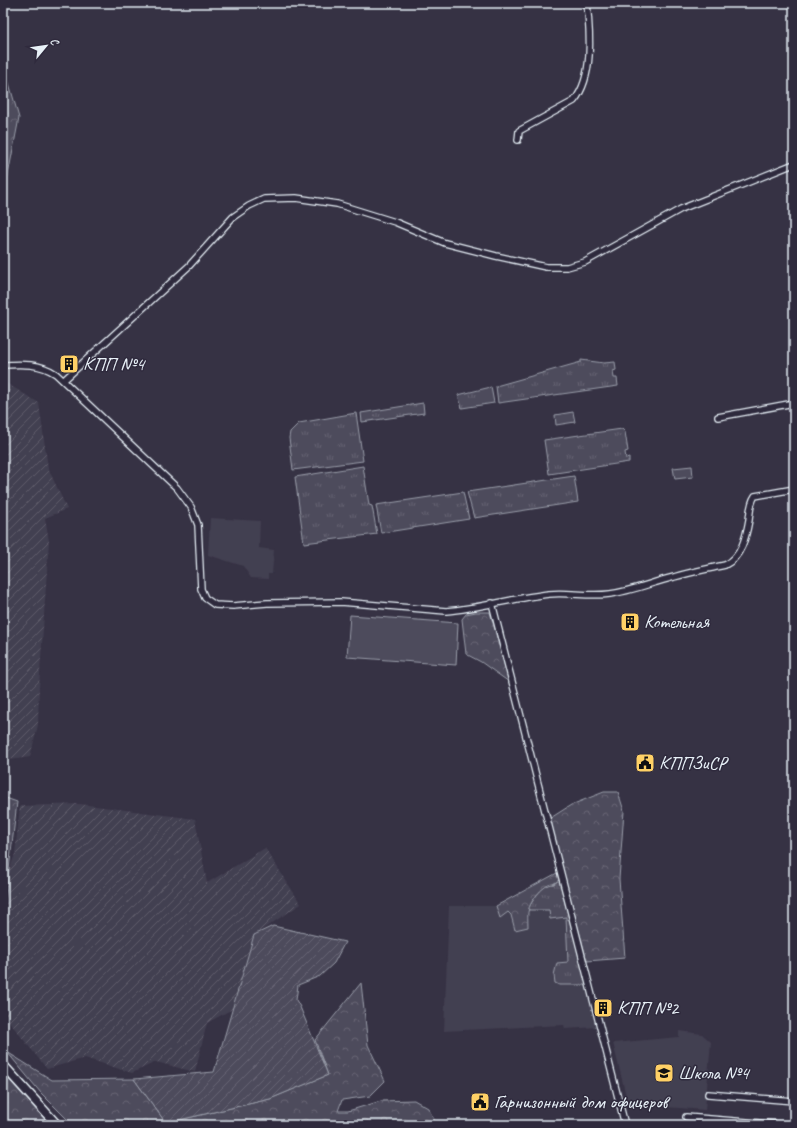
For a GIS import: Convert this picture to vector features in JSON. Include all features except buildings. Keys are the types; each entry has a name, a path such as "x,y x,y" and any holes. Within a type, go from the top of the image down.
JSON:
{"main road":[{"path":"3,1065 57,1125"}],"street":[{"path":"518,140 519,132 574,101 581,93 586,76 590,32 587,3"},
{"path":"64,380 190,266 233,217 249,206 264,199 296,198 337,204 395,222 452,244 546,267 568,267 585,262 681,209 794,164"},
{"path":"3,365 35,365 51,371 64,380 177,488 191,507 198,525 201,589 205,598 215,605 233,606 267,603 341,602 446,610 464,609 550,594 610,594 630,590 675,576 725,565 735,559 739,553 747,528 752,502 755,496 794,489"},
{"path":"718,417 794,402"},
{"path":"492,603 626,1125"},
{"path":"708,1094 794,1101"},
{"path":"686,1117 785,1125"}],"shaded area":[{"path":"3,381 39,403 48,468 67,509 45,518 49,541 39,688 38,725 30,757 3,761"},
{"path":"210,518 260,521 259,548 274,550 272,574 268,574 268,579 251,578 243,566 208,555"},
{"path":"80,804 195,819 207,883 265,848 301,904 254,935 234,1008 207,1023 195,1072 156,1062 132,1073 85,1058 47,1069 7,1019 3,1020 3,909 9,895 6,880 15,854 20,806"},
{"path":"557,873 597,1027 565,1029 564,1025 444,1031 449,906 496,906"},
{"name":"Школа №4","path":"679,1031 702,1034 711,1042 705,1110 628,1104 613,1043 679,1037"}],"green space":[{"path":"3,62 19,118 3,201"},
{"path":"581,360 604,363 615,362 616,370 613,371 614,378 617,378 618,386 498,403 496,386 581,362"},
{"path":"491,387 494,403 462,408 458,395"},
{"path":"423,403 424,413 362,422 361,413"},
{"path":"573,412 575,422 556,425 555,415"},
{"path":"356,413 363,461 293,470 289,438 290,432 299,423"},
{"path":"622,429 625,432 628,451 625,452 626,459 629,458 629,462 549,474 544,440"},
{"path":"363,466 369,505 372,506 377,534 304,543 295,477"},
{"path":"692,466 693,477 675,479 673,468"},
{"path":"574,476 578,502 474,518 467,492"},
{"path":"463,492 469,519 381,533 376,505"},
{"path":"490,612 509,682 481,662 466,654 462,619 466,614"},
{"path":"350,615 458,623 456,665 347,657"},
{"path":"604,792 618,792 624,811 619,879 625,958 587,961 549,819 571,805"},
{"path":"3,797 17,802 5,903 3,907"},
{"path":"557,873 559,880 542,889 531,904 528,912 528,927 515,930 511,915 508,912 500,918 496,906"},
{"path":"559,880 586,984 585,985 559,985 555,983 554,975 557,963 568,962 566,917 550,919 549,910 529,910 528,908 545,886 554,884"},
{"path":"273,926 345,942 334,963 320,976 298,985 296,1000 328,1075 270,1099 166,1123 134,1079 214,1072 254,935"},
{"path":"361,983 368,1045 385,1081 370,1096 342,1100 338,1111 348,1111 381,1101 414,1100 428,1108 437,1125 73,1125 41,1093 7,1052 52,1080 134,1079 166,1123 270,1099 328,1075 315,1040"},
{"path":"3,1073 50,1125 3,1125"}],"place":[{"name":"КПП №4","path":"69,364"},
{"name":"Котельная","path":"630,622"},
{"name":"КППЗиСР","path":"645,763"},
{"name":"КПП №2","path":"603,1008"},
{"name":"Школа №4","path":"664,1073"},
{"name":"Гарнизонный дом офицеров","path":"480,1102"}]}
